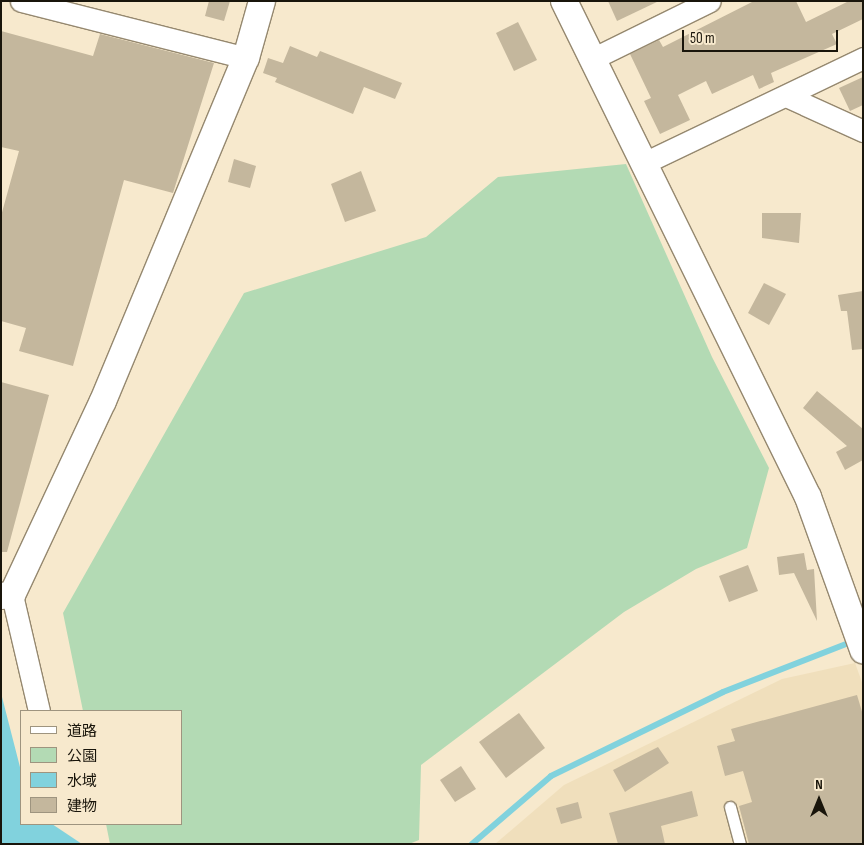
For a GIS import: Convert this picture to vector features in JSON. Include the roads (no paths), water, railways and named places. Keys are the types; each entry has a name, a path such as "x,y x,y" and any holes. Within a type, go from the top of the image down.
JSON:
{"street":[{"path":"21,1 246,58"},
{"path":"39,710 7,596 102,401 246,58 262,1"},
{"path":"564,1 642,164 808,497 854,595 863,650"},
{"path":"592,59 710,1"},
{"path":"642,164 863,58"},
{"path":"786,96 863,131"}],"lane":[{"path":"730,807 740,844"}],"water":[{"path":"1,693 20,767 20,825 54,825 82,844 1,844"}],"waterway":[{"path":"472,844 551,776 723,692 854,641"}]}
